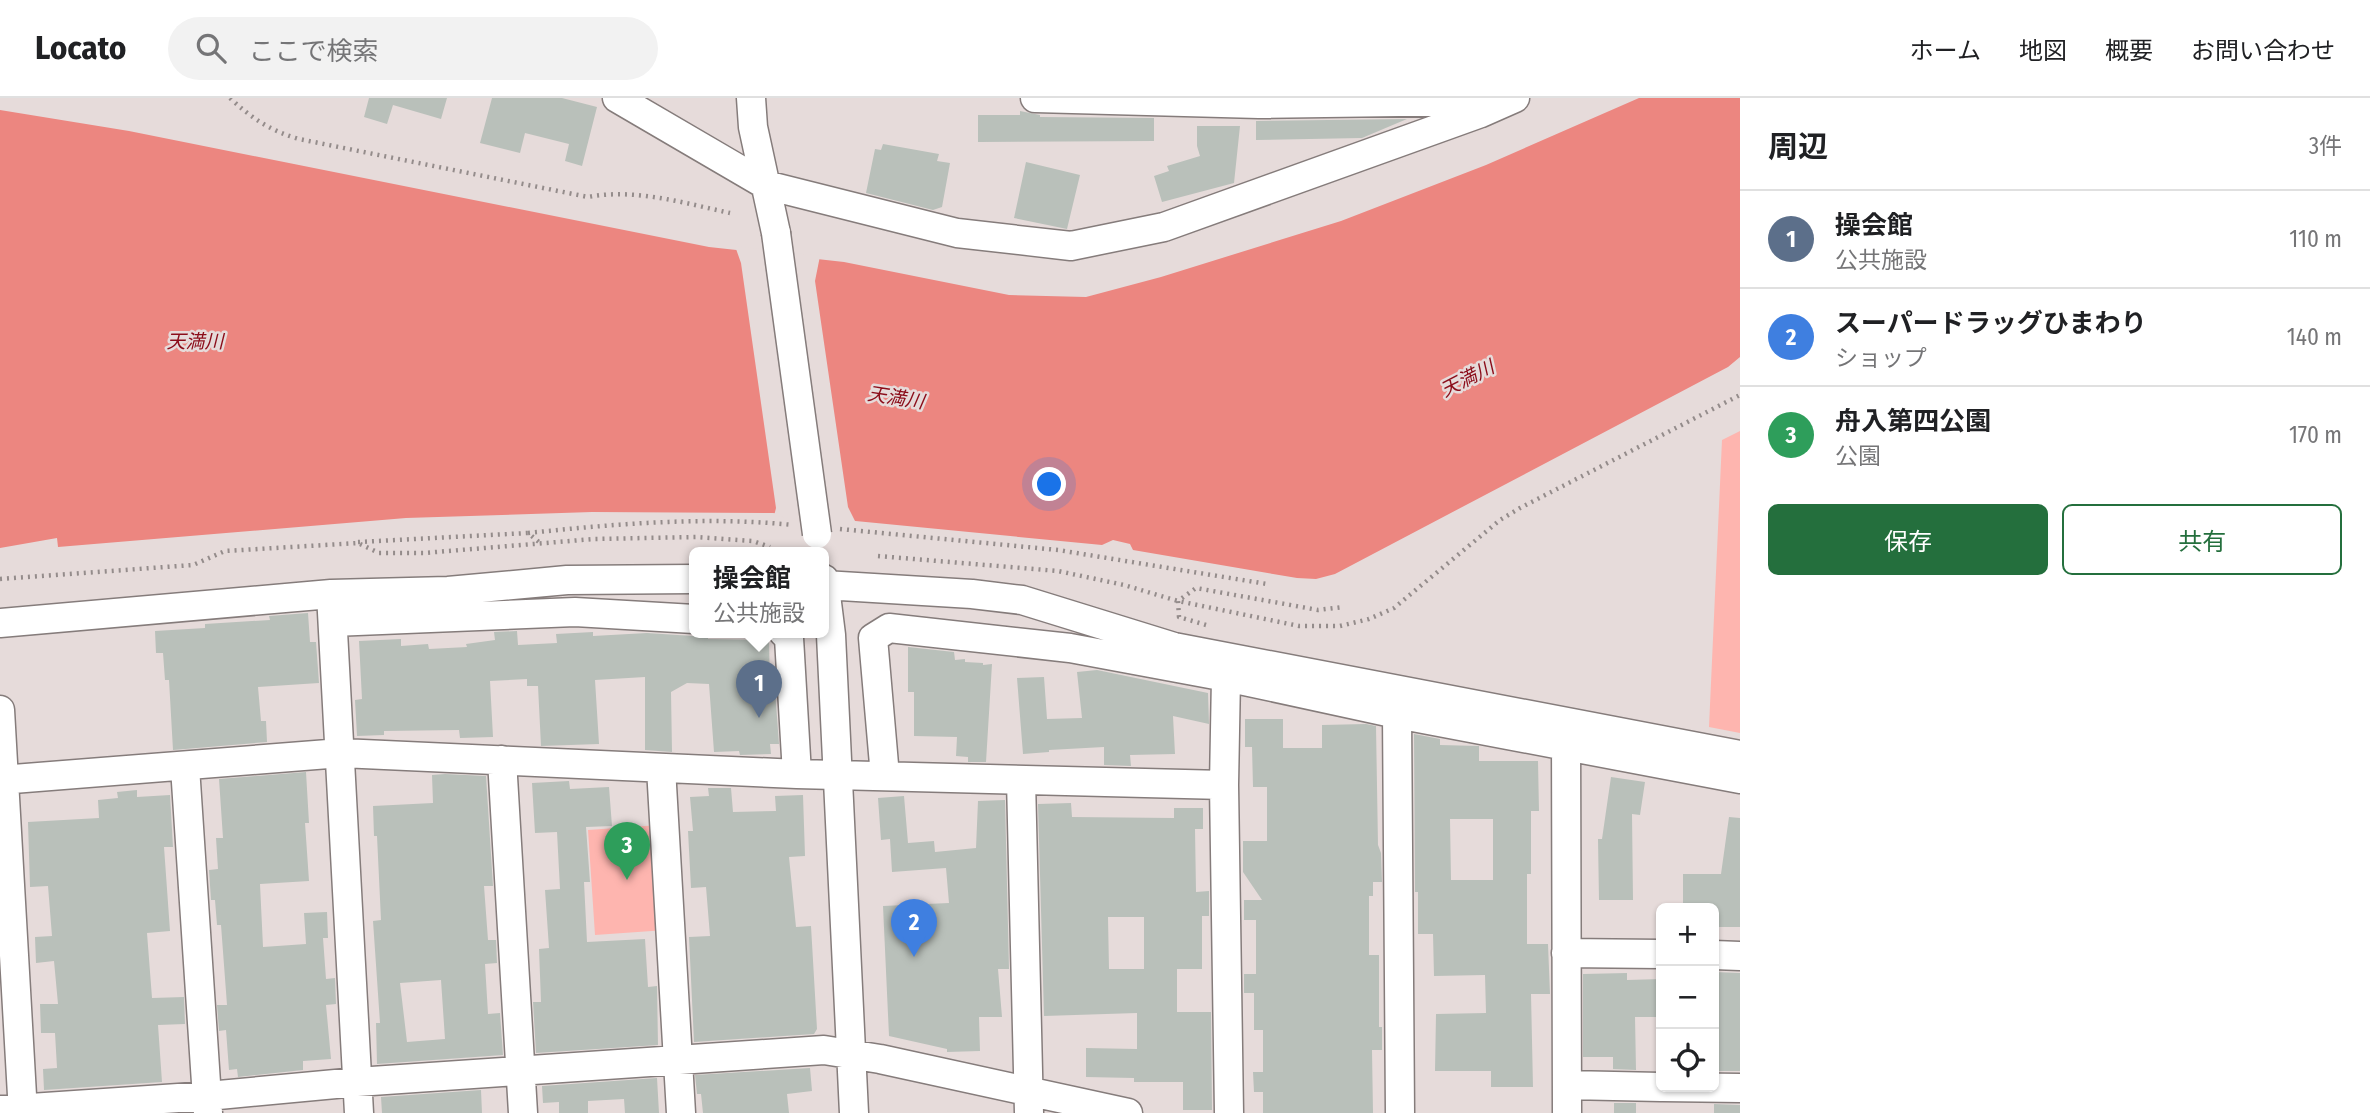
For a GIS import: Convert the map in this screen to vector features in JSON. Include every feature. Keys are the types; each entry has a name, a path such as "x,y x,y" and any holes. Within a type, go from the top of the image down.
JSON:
{"street":[{"path":"617,98 766,185 957,233 1071,246 1164,227 1481,113 1515,98"},
{"path":"751,98 753,127 776,233 819,535"},
{"path":"1035,98 1472,101 1481,113"},
{"path":"0,623 331,594 448,592 567,580 689,579"},
{"path":"829,583 1023,600 1174,647 1566,735 1740,779"},
{"path":"331,594 359,1113"},
{"path":"333,622 575,612 689,619"},
{"path":"829,620 853,1113"},
{"path":"885,776 873,638 889,628 1070,648 1226,677 1397,714 1740,755"},
{"path":"789,638 797,774"},
{"path":"1226,677 1224,785 1228,1113"},
{"path":"0,710 15,1111 208,1105 357,1082 824,1050 850,1053 1028,1102 1128,1113"},
{"path":"1397,714 1400,1113"},
{"path":"1566,735 1567,1113"},
{"path":"2,780 341,753 797,774 1224,785"},
{"path":"502,760 523,1113"},
{"path":"185,767 208,1105"},
{"path":"661,768 681,1113"},
{"path":"1021,780 1028,1102"},
{"path":"1566,953 1656,954"},
{"path":"1719,955 1740,956"},
{"path":"1567,1085 1656,1087"},
{"path":"1719,1088 1740,1088"}],"path":[{"path":"230,98 258,122 278,134 299,139 587,197 612,192 667,200 730,214"},
{"path":"878,556 1058,570 1178,601 1299,626 1340,626 1369,619 1394,608 1500,520 1740,395"},
{"path":"0,579 193,565 225,551 528,533 620,523 687,521 819,535 1058,550 1267,584"},
{"path":"528,533 540,543"},
{"path":"358,542 379,553 424,553 594,539 696,537 753,541 770,547"},
{"path":"1178,601 1196,588 1318,610 1343,607"},
{"path":"1178,601 1179,617 1219,629"}],"shaded area":[{"path":"1740,431 1740,733 1709,727 1722,440"},
{"path":"659,825 666,930 595,935 588,830"}],"water":[{"name":"天満川","path":"1639,98 1740,98 1740,357 1728,367 1335,574 1316,579 1297,578 1133,550 1130,544 1113,540 1102,545 773,513 592,512 406,518 58,547 57,538 0,548 0,110 129,131 709,247 844,262 1009,295 1086,297 1161,277 1341,221 1486,165"}],"pier":[{"path":"735,246 820,256 815,281 848,507 857,525 774,516 776,508 741,263"}],"building":[{"path":"369,98 447,98 441,119 393,105 387,124 364,117"},
{"path":"492,98 562,98 597,107 582,166 565,161 569,144 525,133 520,153 480,143"},
{"path":"1020,111 1040,117 1154,118 1154,141 978,142 978,115 1020,115"},
{"path":"1407,119 1362,138 1256,140 1256,121"},
{"path":"1197,126 1240,126 1234,183 1162,202 1154,176 1169,171 1167,166 1200,156"},
{"path":"883,144 939,154 937,161 950,163 942,207 933,210 866,193 875,149 881,150"},
{"path":"1026,162 1080,175 1067,229 1014,218"},
{"path":"308,613 310,642 316,642 319,683 258,687 261,721 266,721 267,742 173,750 169,680 165,680 163,653 156,653 155,631 205,628 205,624 270,620 269,616"},
{"path":"517,631 518,645 557,643 556,634 593,632 593,636 647,633 689,636 689,638 769,640 770,690 775,690 779,744 770,744 771,754 714,752 709,684 687,683 671,692 672,752 645,750 645,677 595,680 599,744 541,746 538,686 527,686 527,679 490,681 493,737 460,738 459,730 384,731 384,735 357,736 355,700 362,699 359,641 401,639 401,646 428,644 429,649 467,647 466,644 495,640 494,632"},
{"path":"908,647 954,652 955,660 992,664 986,762 968,762 968,757 956,756 957,737 914,736 914,692 908,692"},
{"path":"1097,670 1208,693 1209,724 1173,716 1175,754 1130,755 1131,766 1104,765 1104,747 1023,754 1017,678 1044,677 1047,719 1082,718 1077,672"},
{"path":"1245,719 1283,719 1283,748 1322,748 1322,725 1376,726 1378,845 1381,853 1382,882 1373,882 1373,896 1369,896 1369,955 1379,955 1379,1027 1382,1027 1382,1050 1372,1050 1373,1113 1263,1113 1263,1092 1254,1092 1253,1072 1263,1072 1263,1030 1254,1030 1254,993 1244,993 1244,974 1256,974 1256,920 1244,920 1244,900 1262,900 1243,872 1243,841 1267,841 1267,787 1253,787 1252,747 1245,747"},
{"path":"1414,734 1440,739 1440,745 1479,746 1479,761 1538,761 1539,811 1531,811 1531,874 1527,874 1527,944 1548,944 1550,994 1531,994 1533,1087 1491,1087 1491,1071 1435,1071 1436,1014 1486,1013 1485,975 1434,976 1433,934 1418,934 1418,892 1415,892","holes":["1450,819 1493,819 1493,880 1451,880"]},
{"path":"306,772 309,823 305,823 309,881 260,884 263,947 306,944 304,913 327,912 328,938 323,938 326,979 335,978 336,1004 326,1005 331,1059 303,1061 303,1070 238,1077 237,1069 229,1070 226,1030 219,1031 217,1005 227,1005 221,925 217,925 215,900 211,900 209,870 218,869 216,838 223,838 219,779"},
{"path":"432,775 486,776 493,886 484,886 488,940 496,940 497,963 485,964 488,1014 500,1013 503,1055 377,1064 376,1023 380,1023 373,921 381,920 373,806 433,803","holes":["441,980 445,1039 407,1042 400,983"]},
{"path":"1611,777 1645,782 1640,815 1632,814 1633,900 1599,900 1598,839 1602,839"},
{"path":"569,781 570,789 609,787 612,826 586,827 590,882 584,882 587,942 645,939 648,987 657,986 658,1045 536,1053 533,1002 541,1002 539,949 549,948 545,890 560,889 557,832 535,833 532,783"},
{"path":"708,788 731,788 733,812 776,811 775,796 803,795 805,856 789,857 796,927 811,926 817,1029 814,1034 694,1042 689,937 710,936 706,887 691,888 688,831 693,831 690,797 709,796"},
{"path":"137,790 137,797 170,795 173,847 164,847 170,931 147,933 152,998 184,997 185,1024 158,1025 162,1082 44,1090 43,1069 57,1068 55,1033 41,1033 40,1004 58,1004 54,961 36,963 35,937 52,936 48,886 30,887 28,822 99,818 98,800 118,798 117,792"},
{"path":"904,796 908,843 934,841 935,852 976,848 978,801 1005,800 1009,969 998,969 1002,1017 979,1017 980,1051 947,1052 947,1049 889,1036 883,906 949,903 946,868 892,872 890,839 881,840 878,798"},
{"path":"1071,803 1072,817 1174,818 1174,808 1203,808 1203,829 1195,829 1196,892 1209,891 1209,916 1202,916 1202,969 1177,969 1177,1012 1211,1012 1212,1110 1183,1110 1183,1082 1134,1082 1134,1078 1086,1077 1086,1048 1137,1049 1137,1013 1044,1016 1038,804","holes":["1108,917 1144,917 1144,969 1109,969"]},
{"path":"1729,817 1740,818 1740,927 1719,927 1719,903 1683,903 1683,874 1721,874"},
{"path":"1719,972 1740,973 1740,1071 1719,1071"},
{"path":"1627,973 1627,980 1656,979 1656,1017 1635,1017 1636,1070 1613,1069 1613,1057 1583,1057 1583,974"},
{"path":"810,1068 812,1091 787,1094 789,1113 703,1113 695,1075"},
{"path":"657,1078 659,1113 625,1113 624,1099 588,1101 588,1113 559,1113 559,1102 543,1103 542,1086"},
{"path":"481,1090 482,1113 382,1113 381,1097"},
{"path":"1614,1103 1636,1103 1636,1113 1614,1113"},
{"path":"1714,1104 1740,1105 1740,1113 1714,1113"}],"place":[{"name":"操会館","path":"759,718"},
{"name":"舟入第四公園","path":"627,880"},
{"name":"スーパードラッグひまわり","path":"914,957"}]}
